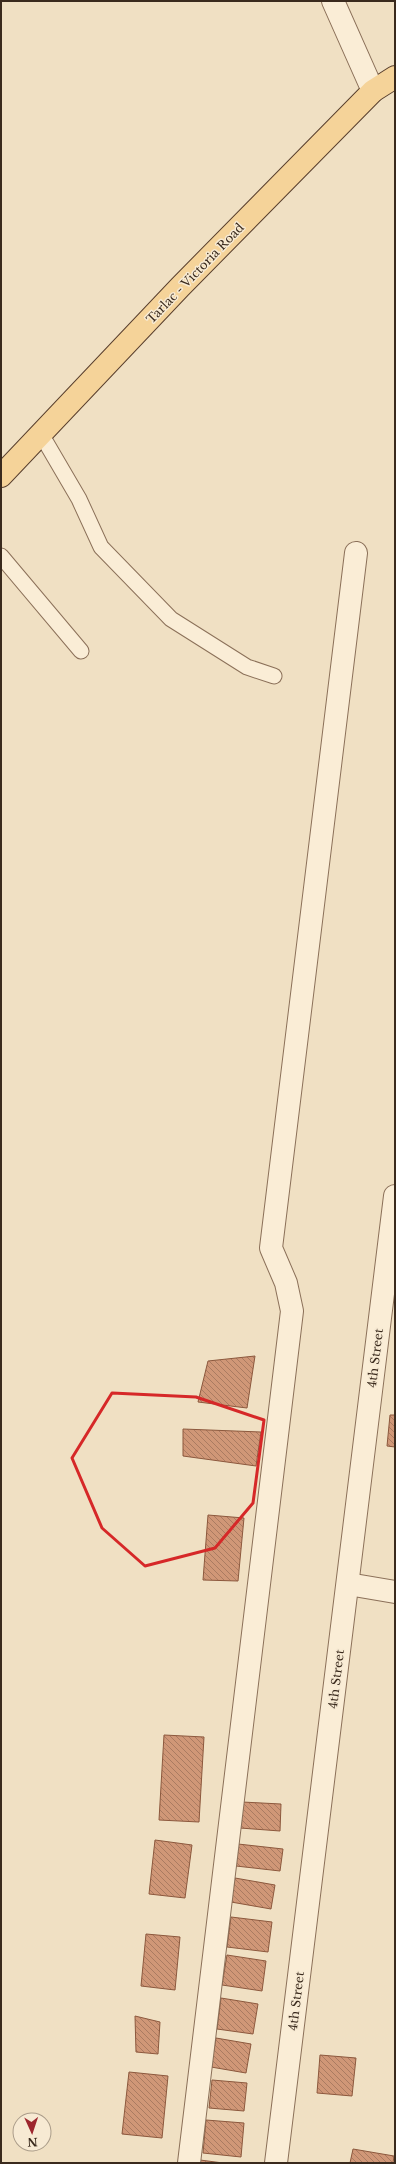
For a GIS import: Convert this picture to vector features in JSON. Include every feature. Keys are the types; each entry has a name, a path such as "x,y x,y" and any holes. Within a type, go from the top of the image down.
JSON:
{"main road":[{"name":"Tarlac - Victoria Road","path":"1,476 180,287 373,91 395,77"}],"street":[{"path":"333,1 373,91"},
{"path":"189,2163 292,1311 286,1283 271,1248 356,553"},
{"name":"4th Street","path":"276,2163 395,1196"},
{"path":"348,1584 395,1592"}],"lane":[{"path":"41,434 79,499 101,547 172,619 247,667 274,676"},
{"path":"1,556 81,651"}],"highlighted area":[{"path":"112,1393 196,1397 264,1420 253,1503 215,1548 145,1566 102,1528 72,1458"}],"building":[{"path":"255,1356 247,1408 198,1402 208,1361"},
{"path":"390,1415 395,1415 395,1447 387,1446"},
{"path":"183,1429 261,1432 256,1466 183,1456"},
{"path":"208,1515 244,1518 238,1581 203,1580"},
{"path":"164,1735 204,1737 199,1822 159,1820"},
{"path":"242,1802 281,1804 280,1831 240,1828"},
{"path":"155,1840 192,1845 185,1898 149,1894"},
{"path":"238,1844 283,1849 280,1871 236,1866"},
{"path":"235,1878 275,1885 271,1909 231,1902"},
{"path":"231,1917 272,1922 268,1952 227,1947"},
{"path":"146,1934 180,1937 175,1990 141,1986"},
{"path":"227,1955 266,1961 262,1991 222,1985"},
{"path":"221,1998 258,2004 253,2034 217,2029"},
{"path":"135,2016 160,2022 158,2054 136,2052"},
{"path":"216,2038 251,2044 246,2073 211,2067"},
{"path":"320,2055 356,2058 352,2096 317,2093"},
{"path":"129,2072 168,2076 162,2138 122,2134"},
{"path":"212,2080 247,2083 244,2111 209,2108"},
{"path":"206,2120 244,2123 241,2157 203,2153"},
{"path":"353,2149 394,2156 393,2163 350,2163"},
{"path":"200,2160 223,2163 200,2163"}]}
